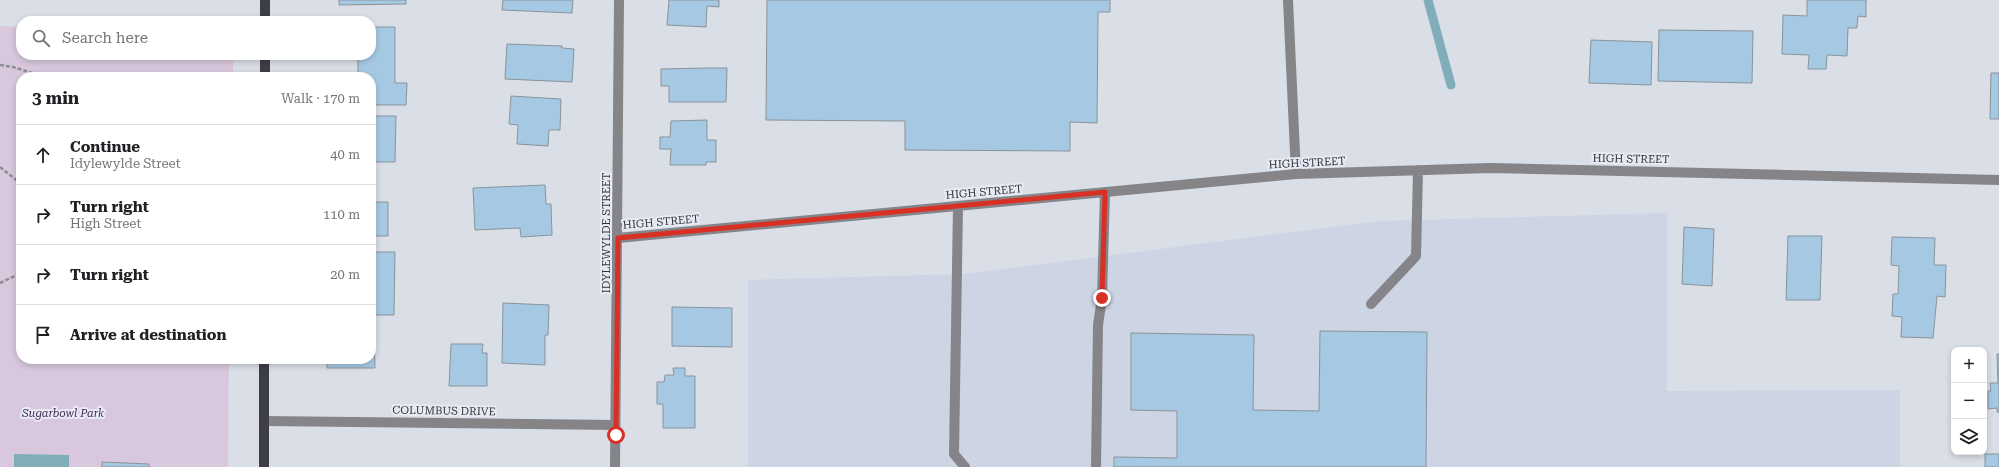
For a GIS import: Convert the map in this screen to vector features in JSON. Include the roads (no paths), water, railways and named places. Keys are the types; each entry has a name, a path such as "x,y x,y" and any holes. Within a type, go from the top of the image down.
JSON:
{"main road":[{"path":"265,0 265,16"},
{"path":"265,60 265,72"},
{"path":"264,364 264,467"}],"street":[{"name":"IDYLEWYLDE STREET","path":"615,467 619,0"},
{"path":"1288,0 1296,174"},
{"name":"HIGH STREET","path":"618,238 1296,174 1490,168 1999,180"},
{"path":"1371,304 1416,256 1418,170"},
{"path":"1096,467 1098,325 1102,298 1105,192"},
{"path":"958,206 954,454 965,467"},
{"name":"COLUMBUS DRIVE","path":"264,421 615,425 616,435"}],"water":[{"path":"14,454 69,455 69,467 14,467"}],"waterway":[{"path":"1428,0 1451,85"}],"park label":[{"name":"Sugarbowl Park","path":"63,413"}]}
